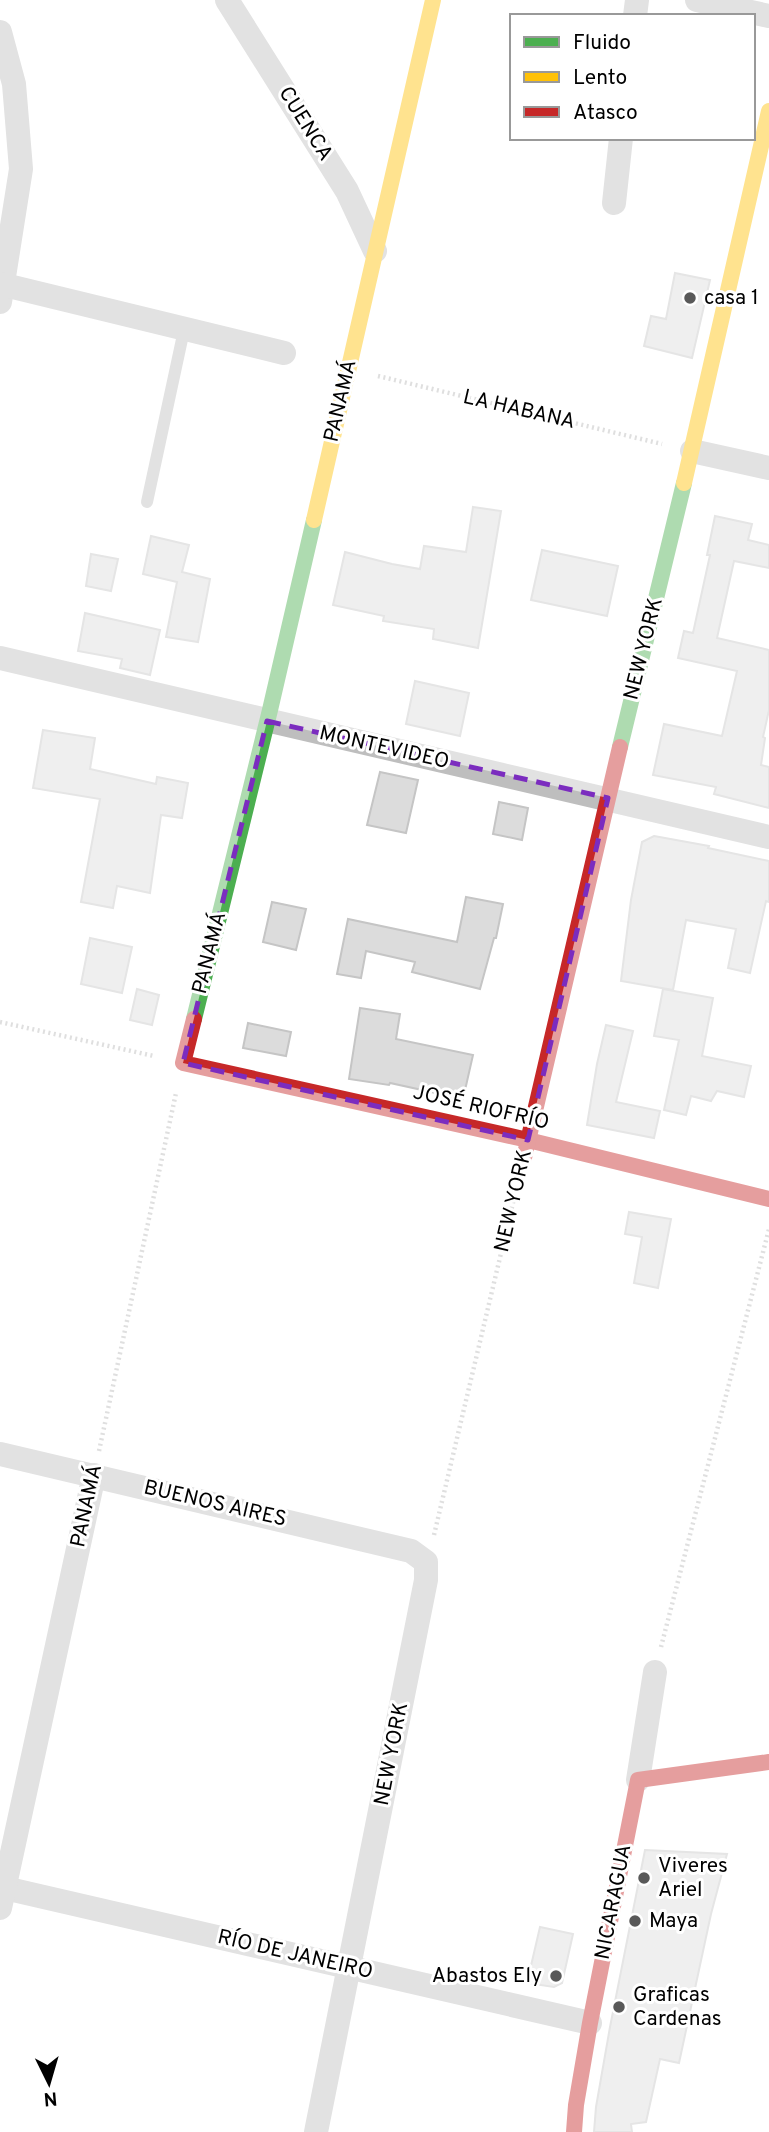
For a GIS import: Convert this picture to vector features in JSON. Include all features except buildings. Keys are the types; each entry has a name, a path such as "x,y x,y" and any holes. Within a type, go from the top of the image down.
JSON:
{"street":[{"name":"CUENCA","path":"227,0 347,191 375,251"},
{"name":"PANAMÁ","path":"183,1063 267,721 433,0"},
{"path":"697,0 769,16"},
{"path":"0,32 14,84 21,169 1,291 284,353"},
{"name":"NEW YORK","path":"524,1158 608,798 681,449 769,111"},
{"path":"614,203 621,140"},
{"path":"681,449 769,468"},
{"name":"MONTEVIDEO","path":"0,658 769,837"},
{"name":"JOSÉ RIOFRÍO","path":"183,1063 528,1140 769,1199"},
{"name":"BUENOS AIRES","path":"0,1454 411,1551 426,1562"},
{"name":"PANAMÁ","path":"1,1895 94,1475"},
{"name":"NEW YORK","path":"316,2132 426,1580 426,1562"},
{"name":"NICARAGUA","path":"574,2132 590,2023 638,1780 657,1661"},
{"path":"638,1780 769,1762"},
{"name":"RÍO DE JANEIRO","path":"1,1895 349,1968 590,2023"}],"lane":[{"path":"147,502 184,330"}],"path":[{"name":"LA HABANA","path":"368,374 681,449"},
{"path":"0,1022 183,1063"},
{"name":"PANAMÁ","path":"94,1475 183,1063"},
{"name":"NEW YORK","path":"426,1562 524,1158"},
{"path":"657,1661 769,1229"}],"highlighted area":[{"path":"267,721 608,798 528,1140 183,1063"}],"traffic: fast":[{"path":"620,747 684,483"},
{"path":"194,1019 314,520"}],"traffic: slow":[{"path":"314,520 433,0"},
{"path":"684,483 769,111"}],"traffic: jam":[{"path":"524,1158 620,747"},
{"path":"194,1019 183,1063 528,1140 769,1199"},
{"path":"574,2132 590,2023 638,1780 769,1762"}],"place":[{"name":"casa 1","path":"690,298"},
{"name":"Viveres Ariel","path":"644,1878"},
{"name":"Maya","path":"635,1921"},
{"name":"Abastos Ely","path":"556,1976"},
{"name":"Graficas Cardenas","path":"619,2007"}]}
